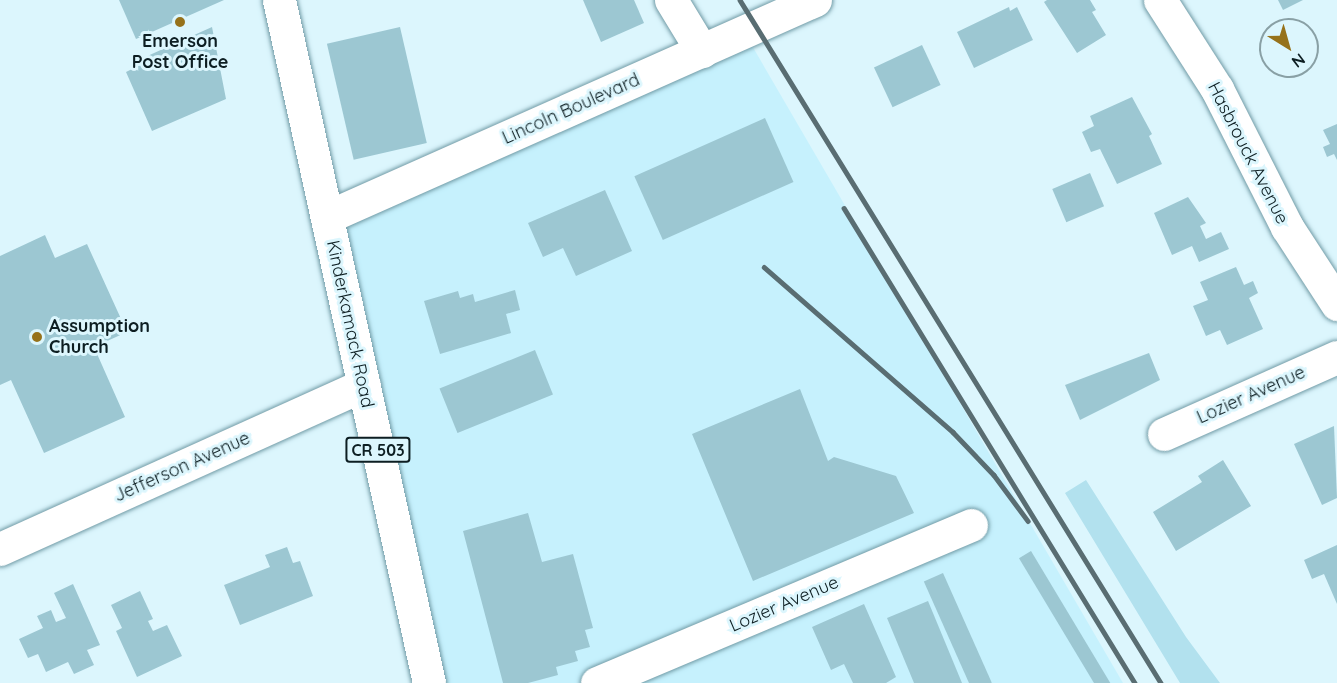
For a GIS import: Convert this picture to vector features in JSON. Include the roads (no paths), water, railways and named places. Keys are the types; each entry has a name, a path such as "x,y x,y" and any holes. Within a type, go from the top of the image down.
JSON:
{"street":[{"name":"Kinderkamack Road","path":"279,0 429,683"},
{"path":"671,0 702,51"},
{"name":"Lincoln Boulevard","path":"327,217 815,0"},
{"name":"Hasbrouck Avenue","path":"1160,0 1217,90 1287,227 1337,304"},
{"name":"Lozier Avenue","path":"1164,434 1337,357"},
{"name":"Jefferson Avenue","path":"0,549 364,385"},
{"name":"Lozier Avenue","path":"597,683 971,525"}],"railway":[{"path":"740,0 1161,683"},
{"path":"844,208 1135,683"},
{"path":"764,267 953,432 994,475 1028,521"}],"place":[{"name":"Emerson Post Office","path":"180,22"},
{"name":"Assumption Church","path":"37,337"}]}
